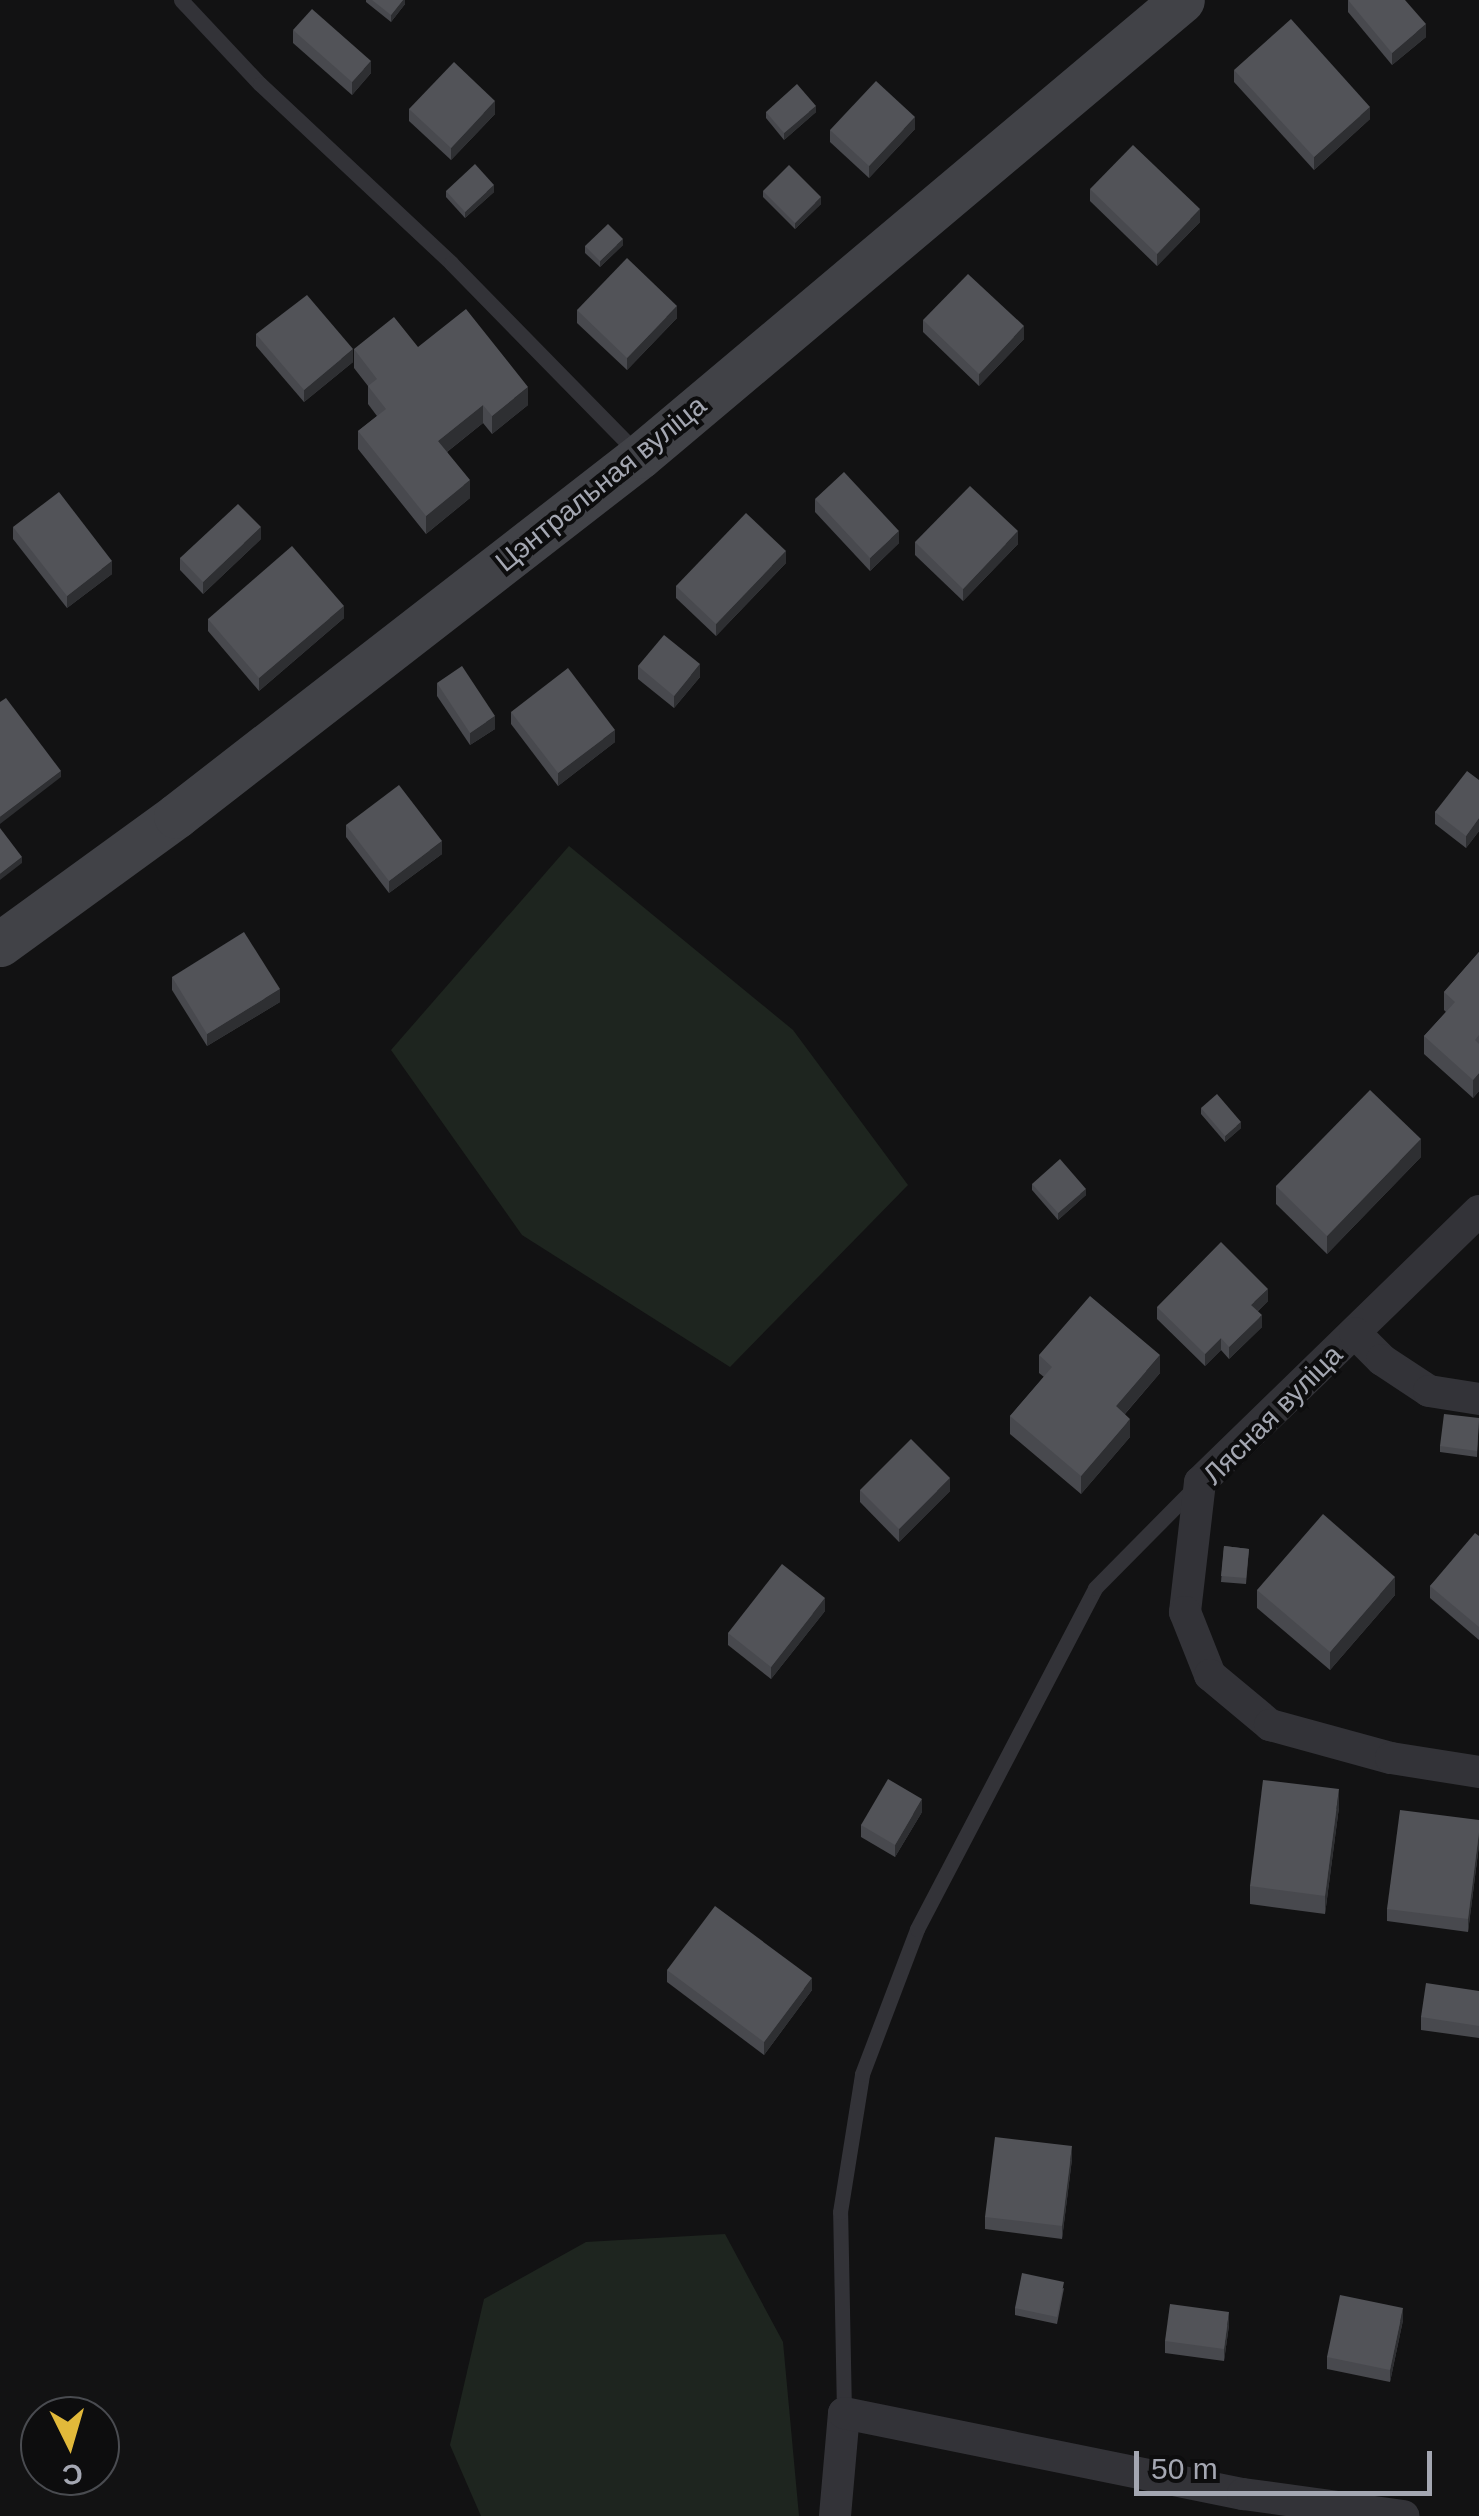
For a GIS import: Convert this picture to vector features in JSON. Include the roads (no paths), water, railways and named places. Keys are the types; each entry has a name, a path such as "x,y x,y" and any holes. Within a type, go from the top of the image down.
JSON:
{"street":[{"name":"Цэнтральная вуліца","path":"0,944 176,816 640,456 1182,0"},
{"name":"Лясная вуліца","path":"1479,1212 1200,1482 1185,1612 1210,1675 1270,1725 1391,1758 1479,1772"},
{"path":"1355,1333 1382,1360 1429,1392 1479,1399"},
{"path":"835,2516 844,2413 1243,2494 1404,2516"}],"lane":[{"path":"182,0 260,84 451,263 640,456"},
{"path":"844,2413 840,2212 862,2074 918,1929 1096,1588 1200,1482"}]}
